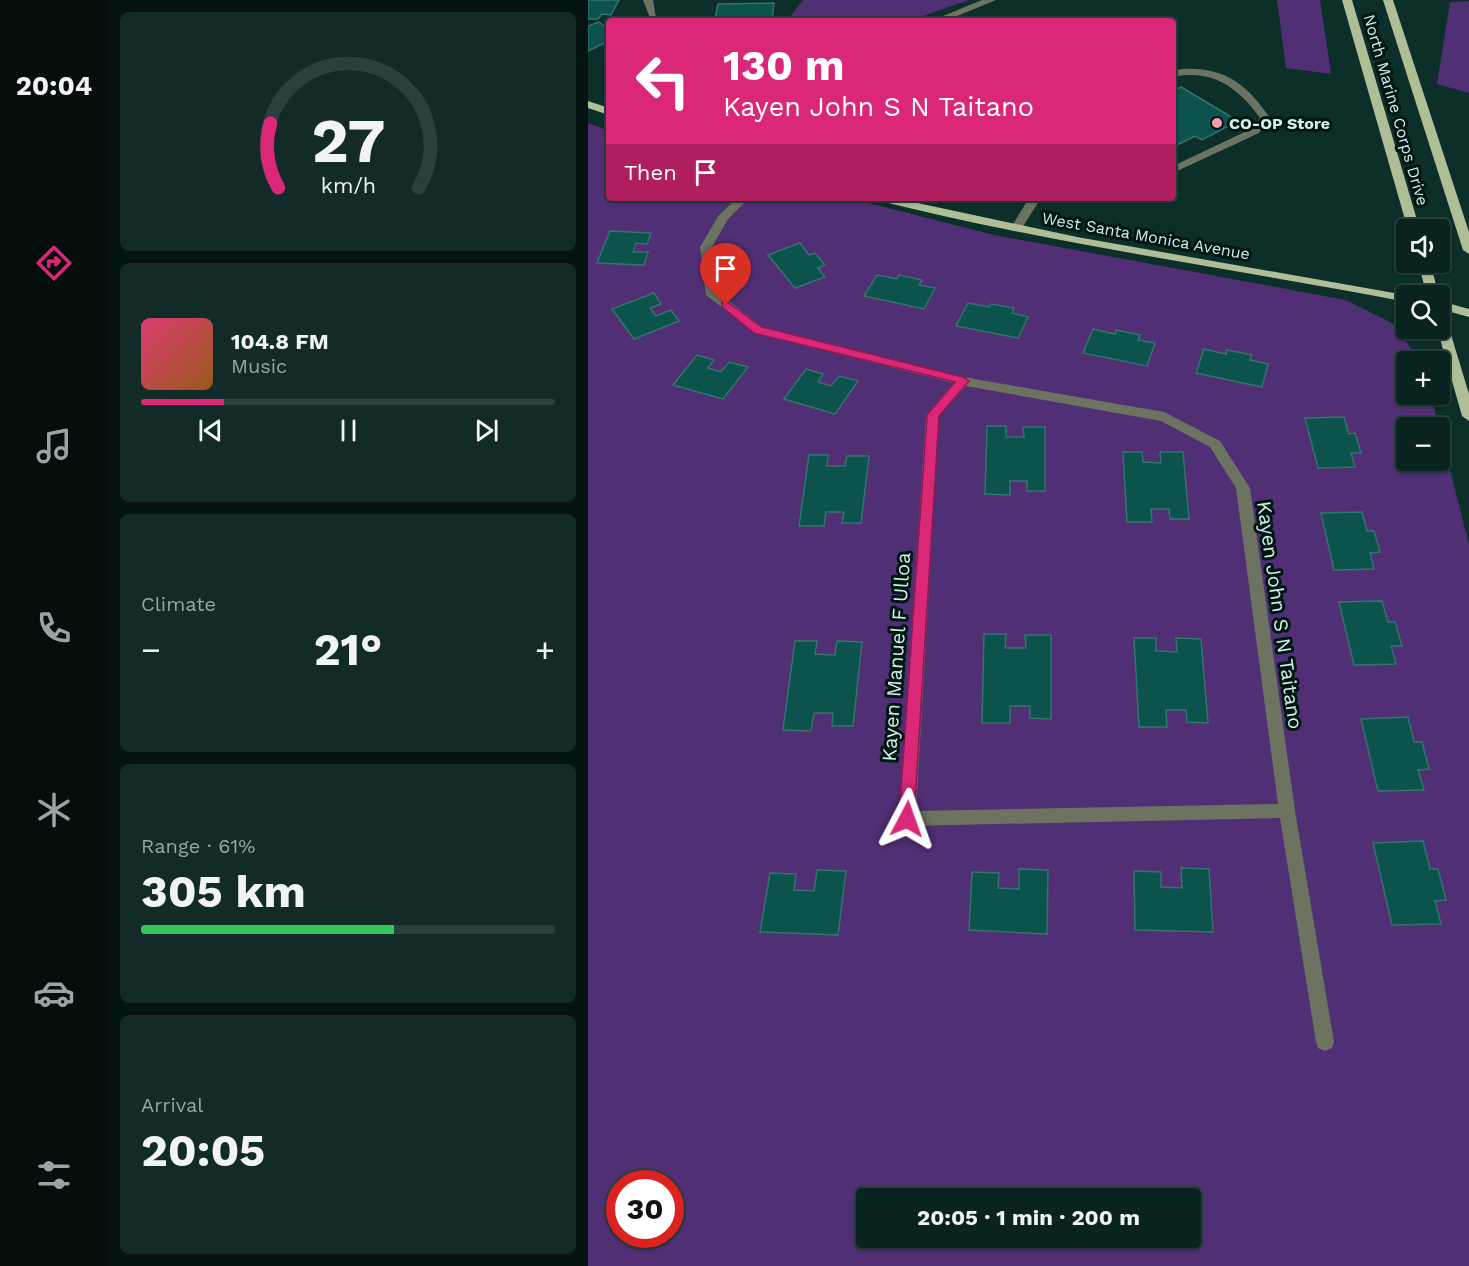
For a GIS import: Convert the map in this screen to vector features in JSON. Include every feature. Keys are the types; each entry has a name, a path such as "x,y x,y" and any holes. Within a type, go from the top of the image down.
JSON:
{"main road":[{"name":"North Marine Corps Drive","path":"1347,0 1411,219"},
{"path":"1388,0 1469,250"},
{"path":"588,104 606,111"},
{"name":"West Santa Monica Avenue","path":"893,201 1016,229 1128,251 1396,296"},
{"path":"1450,308 1469,313"},
{"path":"1446,339 1469,416"}],"street":[{"path":"648,0 653,16"},
{"path":"944,18 991,0"},
{"path":"1176,73 1185,71 1216,75 1245,92 1265,118 1255,131 1176,169"},
{"name":"Kayen John S N Taitano","path":"740,201 723,218 706,247 710,292 758,330 963,381 1164,417 1215,444 1243,488 1287,811 1325,1042"},
{"path":"1016,229 1033,201"},
{"name":"Kayen Manuel F Ulloa","path":"963,381 933,415 907,819 1287,811"}],"shaded area":[{"path":"803,0 969,0 918,18 789,18"},
{"path":"1277,0 1320,0 1331,74 1286,68"},
{"path":"1469,1 1469,93 1437,84 1450,2"},
{"path":"588,123 606,130 606,201 861,201 994,235 1346,300 1392,323 1396,328 1396,339 1404,339 1413,351 1396,351 1396,405 1434,405 1436,417 1396,417 1396,471 1450,470 1469,545 1469,1266 588,1266"}],"building":[{"path":"588,0 619,0 611,15 602,14 598,19 588,19"},
{"path":"774,3 772,18 715,18 718,4"},
{"path":"599,22 606,28 606,42 588,51 588,26"},
{"path":"1181,87 1238,121 1202,140 1195,136 1176,146 1176,90"},
{"path":"610,231 651,233 647,244 636,243 633,252 648,252 644,265 597,263"},
{"path":"800,243 809,255 815,253 825,265 818,268 825,277 795,288 768,255"},
{"path":"877,275 897,279 899,275 922,280 919,285 935,288 924,309 864,296"},
{"path":"654,293 661,304 650,308 656,316 671,310 679,321 634,339 612,309"},
{"path":"968,303 1014,308 1012,313 1028,317 1018,338 956,326"},
{"path":"1093,329 1115,334 1116,330 1140,335 1138,340 1155,343 1147,366 1083,353"},
{"path":"1204,349 1226,354 1227,350 1252,355 1250,360 1268,364 1262,387 1196,373"},
{"path":"697,355 714,360 708,368 721,372 729,362 748,367 723,399 673,385"},
{"path":"806,369 823,374 818,382 831,386 839,376 858,381 835,414 784,399"},
{"path":"1344,417 1349,434 1355,433 1361,453 1351,453 1355,467 1318,468 1305,418"},
{"path":"987,426 1006,426 1006,437 1024,437 1023,427 1045,427 1045,491 1027,491 1027,481 1010,481 1010,495 985,494"},
{"path":"1123,452 1142,452 1143,462 1161,463 1160,452 1183,452 1189,519 1170,519 1169,509 1151,509 1152,522 1127,522"},
{"path":"809,455 828,455 827,466 845,466 847,456 869,456 861,523 842,523 844,512 826,512 824,526 799,526"},
{"path":"1362,512 1367,531 1374,531 1380,552 1370,553 1374,569 1334,570 1321,513"},
{"path":"1382,601 1388,622 1395,622 1402,646 1391,646 1396,664 1354,665 1339,602"},
{"path":"984,634 1006,634 1005,648 1026,648 1025,635 1051,635 1051,719 1030,718 1030,706 1010,706 1010,723 982,723"},
{"path":"1134,638 1156,638 1156,651 1177,652 1176,638 1201,639 1208,723 1187,722 1186,710 1166,710 1167,727 1139,727"},
{"path":"795,641 817,641 815,654 835,655 837,641 862,642 853,726 832,726 833,713 814,713 811,731 783,730"},
{"path":"1408,717 1414,742 1422,742 1429,769 1418,770 1424,790 1378,791 1361,719"},
{"path":"1423,841 1430,869 1438,869 1446,900 1435,901 1441,924 1392,925 1373,843"},
{"path":"1181,868 1209,869 1213,932 1135,930 1134,871 1161,872 1161,887 1182,888"},
{"path":"1019,869 1048,870 1047,934 969,930 972,872 999,873 998,888 1019,889"},
{"path":"817,870 846,871 838,935 760,932 770,873 796,874 794,890 814,891"}],"place":[{"name":"CO-OP Store","path":"1217,123"}],"route":[{"path":"726,305 758,330 963,381 933,415 907,819"}]}
